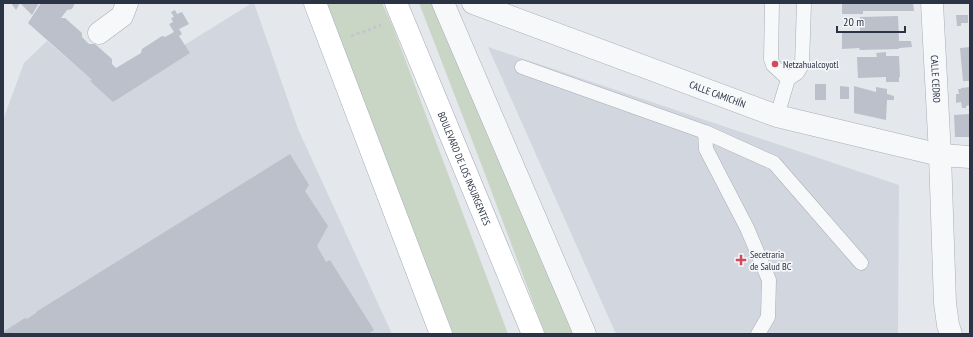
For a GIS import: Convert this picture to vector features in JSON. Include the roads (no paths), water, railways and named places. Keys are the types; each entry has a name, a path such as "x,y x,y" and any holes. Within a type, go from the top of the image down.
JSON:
{"main road":[{"path":"315,3 442,334"},
{"name":"BOULEVARD DE LOS INSURGENTES","path":"396,3 533,334"}],"street":[{"path":"99,33 122,16 127,3"},
{"path":"443,3 585,334"},
{"name":"CALLE CEDRO","path":"932,3 940,155 945,303 948,325 951,334"},
{"name":"CALLE CAMICHÍN","path":"489,5 777,116 940,155 970,157"}],"lane":[{"path":"772,3 771,59 773,65 788,79"},
{"path":"777,116 788,79 797,73 802,65 804,3"},
{"path":"522,67 705,132 774,163 860,264"},
{"path":"705,132 706,149 747,228 769,280 768,317 758,334"}],"place":[{"name":"Netzahualcoyotl","path":"775,64"},
{"name":"Secetraria de Salud BC","path":"741,260"}]}
